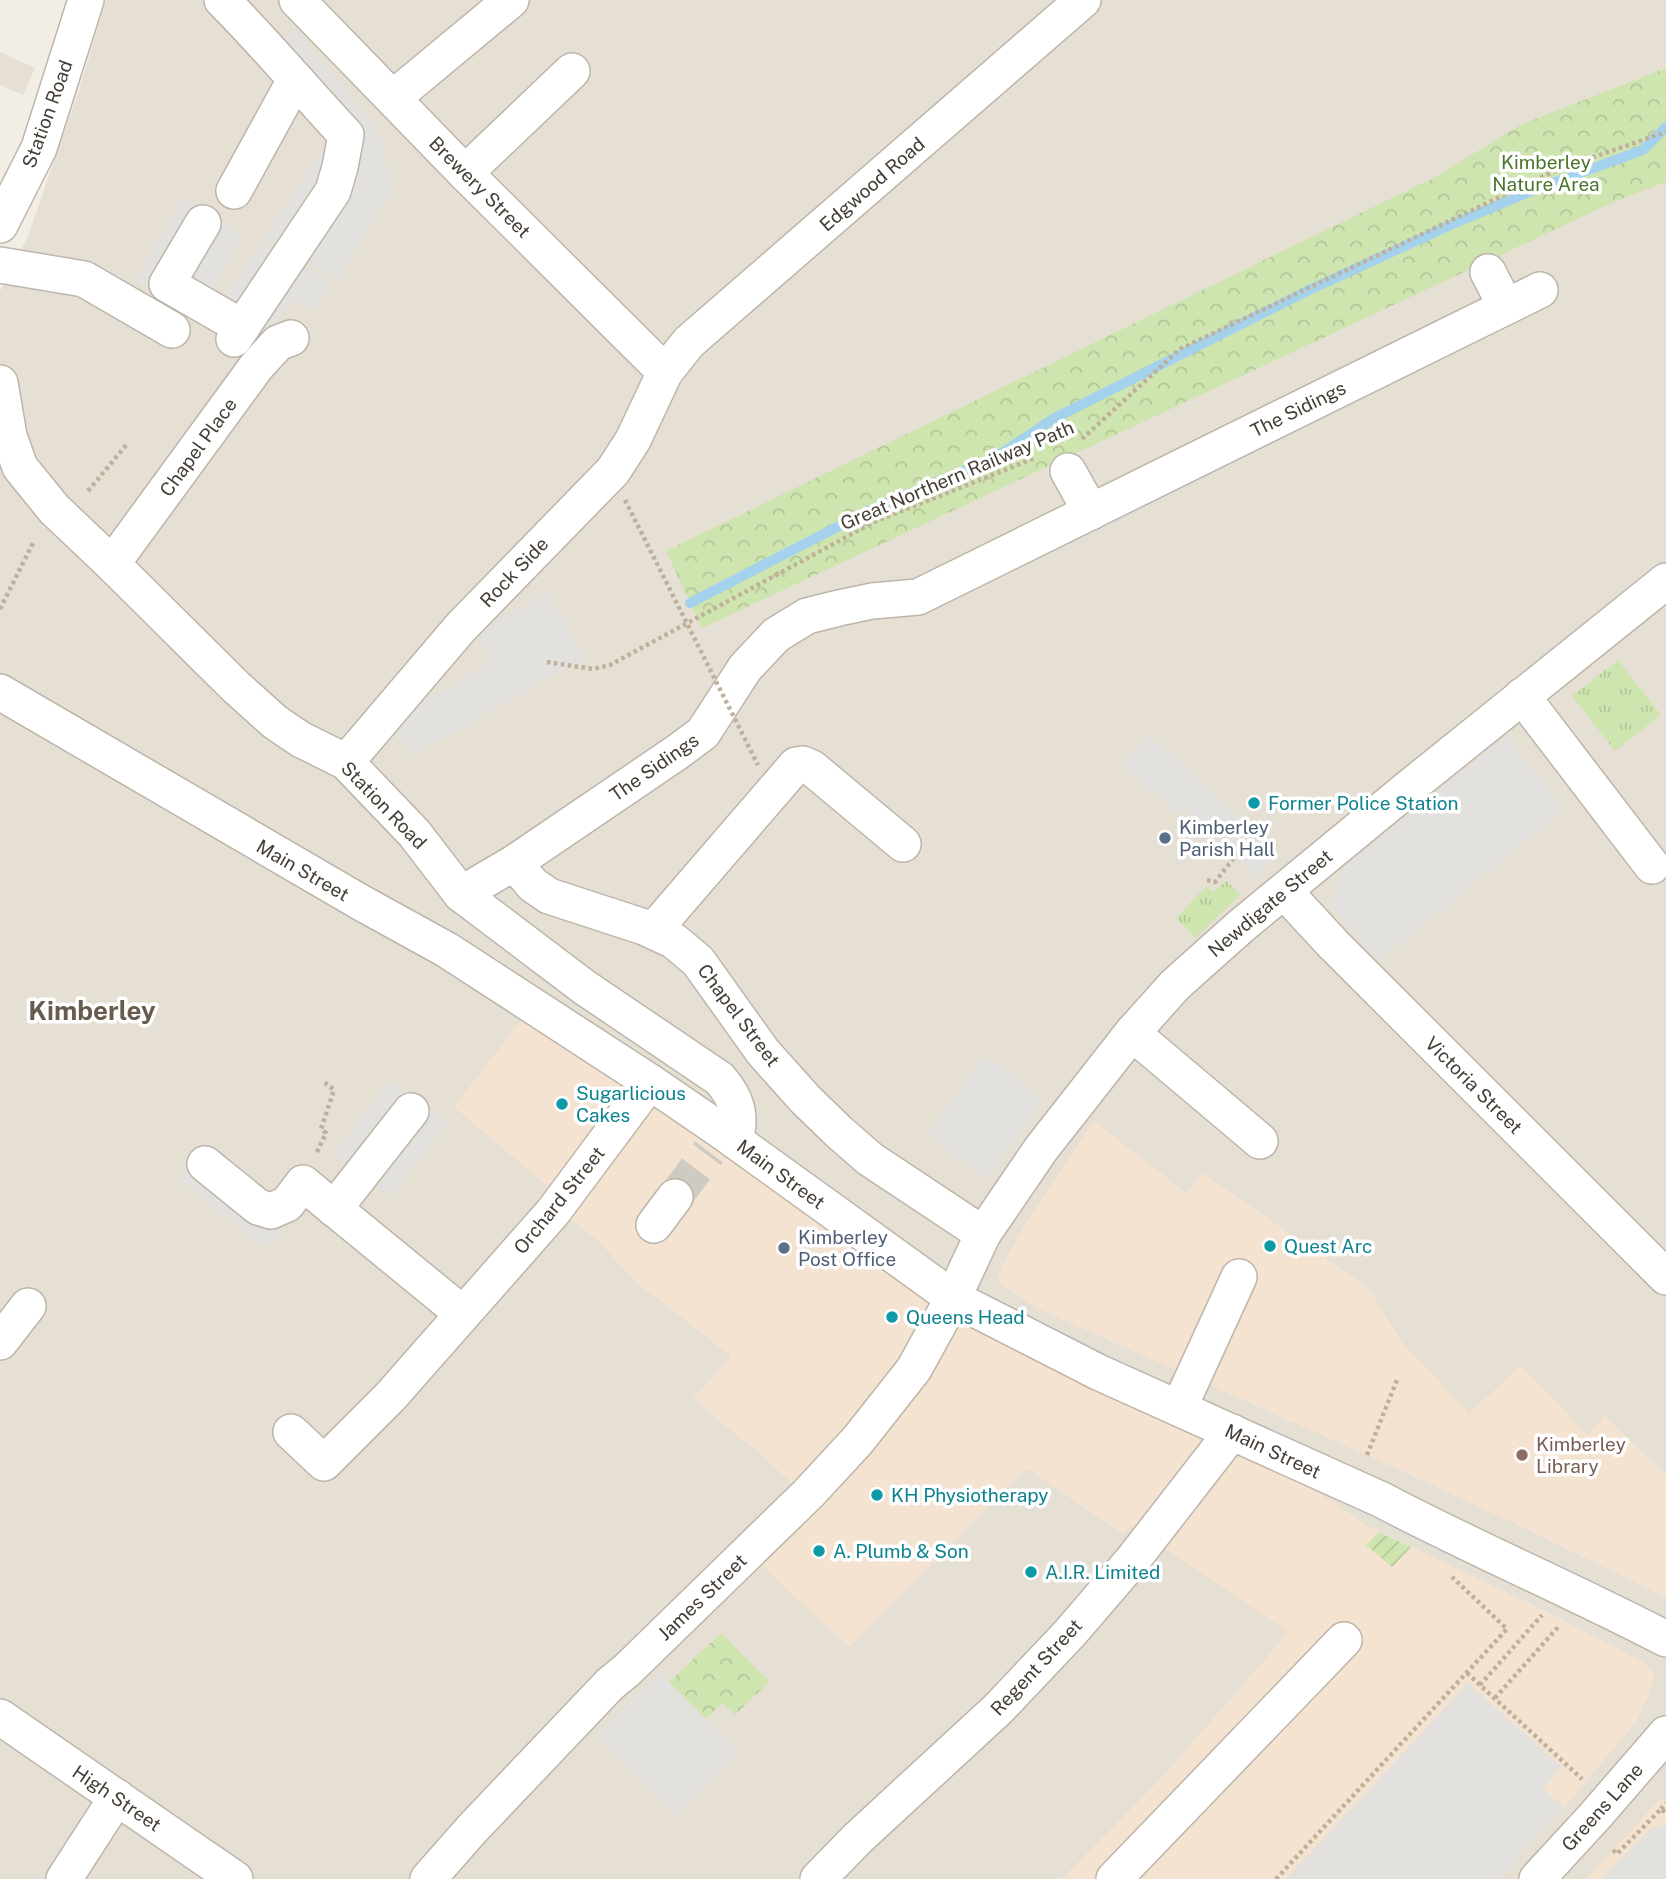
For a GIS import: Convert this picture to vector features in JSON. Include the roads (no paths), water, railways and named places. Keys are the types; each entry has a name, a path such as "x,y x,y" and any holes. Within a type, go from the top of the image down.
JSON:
{"street":[{"name":"Station Road","path":"0,225 38,148 86,0"},
{"path":"203,223 167,284 238,333 333,191 341,167 346,135 222,0"},
{"path":"393,98 511,0"},
{"name":"Edgwood Road","path":"665,372 689,342 1083,0"},
{"name":"Brewery Street","path":"306,3 465,173 665,372"},
{"path":"465,173 572,71"},
{"path":"234,191 295,80"},
{"path":"0,265 84,279 172,330"},
{"path":"1488,272 1506,307"},
{"name":"The Sidings","path":"461,894 514,863 703,733 744,668 776,635 807,616 872,601 918,597 1540,290"},
{"name":"Chapel Place","path":"113,564 256,367 278,343 291,338"},
{"name":"Rock Side","path":"346,762 461,627 613,471 632,440 665,372"},
{"name":"Station Road","path":"0,383 9,436 20,467 54,509 52,526 113,564 236,687 275,722 299,738 346,762 414,833 461,894 584,987 720,1079 732,1093 738,1129 722,1141"},
{"path":"1064,456 1091,512"},
{"name":"Newdigate Street","path":"953,1298 984,1234 1041,1149 1132,1033 1175,985 1284,891 1666,581"},
{"name":"Main Street","path":"0,692 359,902 447,950 650,1082 722,1141 953,1298 1098,1372 1353,1488 1586,1598 1666,1639"},
{"path":"1522,696 1653,866"},
{"path":"653,931 796,765 803,764 812,768 903,844"},
{"name":"Chapel Street","path":"514,863 533,885 549,896 653,931 674,941 698,961 763,1052 839,1132 870,1159 984,1234"},
{"name":"Victoria Street","path":"1284,891 1333,944 1666,1277"},
{"path":"1132,1033 1260,1141"},
{"name":"Orchard Street","path":"291,1432 324,1463 390,1397 554,1212 650,1082"},
{"path":"334,1209 411,1111"},
{"path":"205,1164 258,1207 271,1211 287,1204 303,1183 463,1314"},
{"path":"654,1225 675,1197"},
{"path":"1179,1408 1238,1277"},
{"name":"James Street","path":"428,1879 610,1684 800,1502 858,1440 914,1369 953,1298"},
{"path":"0,1342 28,1306"},
{"name":"Regent Street","path":"818,1879 858,1838 998,1709 1061,1642 1131,1562 1232,1433"},
{"path":"1114,1879 1344,1640"},
{"name":"High Street","path":"0,1717 235,1879"},
{"name":"Greens Lane","path":"1537,1879 1666,1734"},
{"path":"64,1879 117,1797"}],"waterway":[{"path":"690,603 868,511 996,457 1053,419 1307,291 1455,223 1539,188 1643,150 1666,127"}],"tunnel":[{"path":"675,1197 709,1152"}],"place":[{"name":"Former Police Station","path":"1254,803"},
{"name":"Kimberley Parish Hall","path":"1165,838"},
{"name":"Sugarlicious Cakes","path":"562,1104"},
{"name":"Quest Arc","path":"1270,1246"},
{"name":"Kimberley Post Office","path":"784,1248"},
{"name":"Queens Head","path":"892,1317"},
{"name":"Kimberley Library","path":"1522,1455"},
{"name":"KH Physiotherapy","path":"877,1495"},
{"name":"A. Plumb & Son","path":"819,1551"},
{"name":"A.I.R. Limited","path":"1031,1572"}],"district":[{"name":"Kimberley","path":"92,1010"}],"park label":[{"name":"Kimberley Nature Area","path":"1546,173"}]}
